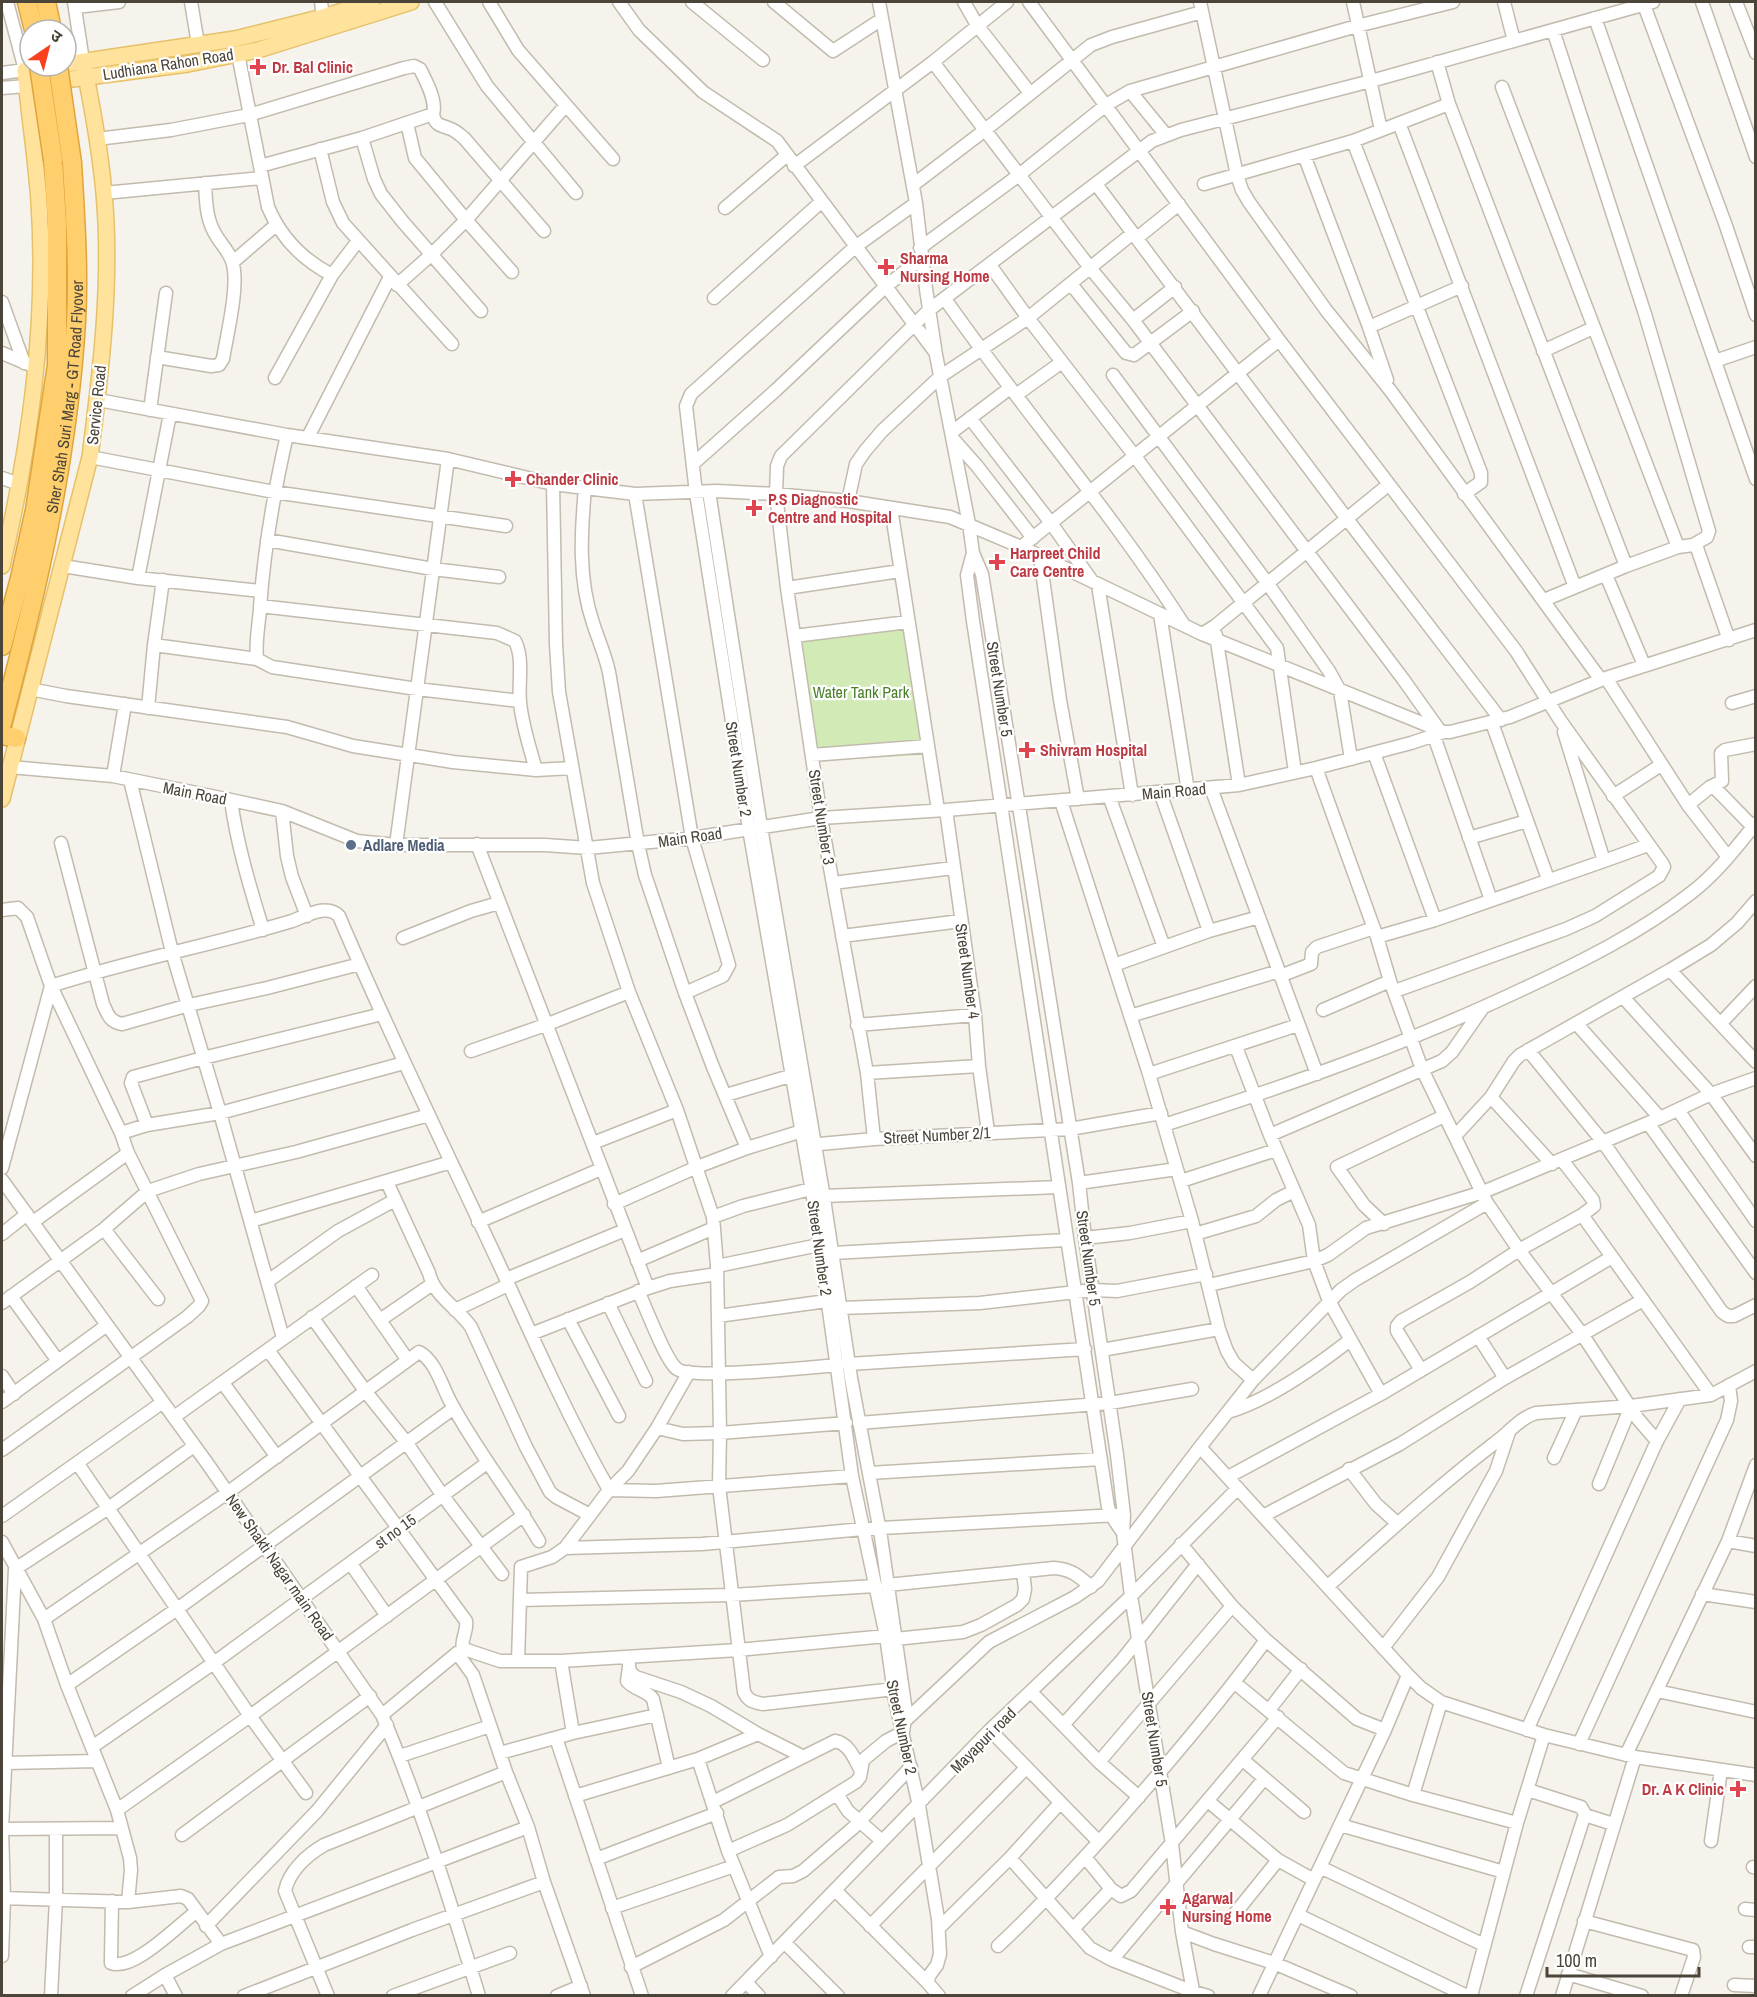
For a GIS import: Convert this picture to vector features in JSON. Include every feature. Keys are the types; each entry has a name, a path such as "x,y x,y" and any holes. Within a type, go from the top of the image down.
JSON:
{"highway":[{"path":"27,2 31,18"},
{"path":"46,2 49,18"},
{"name":"Sher Shah Suri Marg - GT Road Flyover","path":"2,645 35,510 57,365 57,214 53,160 34,78"},
{"name":"Sher Shah Suri Marg - GT Road Flyover","path":"2,723 26,630 49,525 67,425 76,319 76,231 72,163 58,78"}],"main road":[{"name":"Ludhiana Rahon Road","path":"26,86 85,69 198,44 235,39 322,9 371,2"},
{"name":"Ludhiana Rahon Road","path":"78,67 85,69 188,64 258,50 411,2"},
{"name":"Service Road","path":"2,799 10,767 9,737 30,689 63,566 90,458 98,400 106,269 104,193 85,69"},
{"path":"3,557 29,429 31,365 40,306 39,202 26,86 29,78"}],"street":[{"path":"7,2 18,31"},
{"path":"75,4 119,2"},
{"path":"191,2 198,44"},
{"path":"435,2 487,86 576,193"},
{"path":"489,2 518,50 613,159"},
{"path":"619,2 639,30 703,92 777,141 936,354"},
{"path":"692,2 763,60"},
{"path":"774,2 834,51 882,19"},
{"name":"Street Number 5","path":"879,2 916,203 936,354 973,553 982,574 1079,1183 1084,1238 1110,1403 1124,1515 1123,1533 1131,1596 1161,1771 1182,1932 1194,1994"},
{"path":"964,2 977,25 1030,93"},
{"path":"794,166 933,62 1006,2"},
{"path":"1029,2 1279,340 1516,651 1560,720 1662,863 1662,872 1659,876 1612,906 1566,929 1323,1010"},
{"path":"1353,2 1382,130"},
{"path":"694,464 921,253 1106,105 1130,91 1214,66 1357,26 1454,2"},
{"path":"1504,2 1514,41"},
{"path":"1702,2 1755,157"},
{"path":"1736,2 1755,53"},
{"path":"1648,3 1755,315"},
{"name":"Street Number 3","path":"874,1139 867,1073 821,818 787,588 776,494 777,466 782,456 929,310 990,266 1139,150 1166,135 1371,81 1648,3"},
{"name":"Service Road","path":"75,4 85,69"},
{"path":"913,185 1091,45 1201,7 1237,175 1248,202 1326,310 1390,390 1464,494 1603,679 1688,805 1728,857"},
{"path":"1595,18 1755,479"},
{"path":"1544,600 1626,566 1678,547 1694,544 1707,537 1709,531 1645,314 1553,30"},
{"path":"238,54 268,207 276,225 302,256 332,275"},
{"path":"933,62 1051,218 1151,342 1403,679 1439,733 1469,838 1491,900"},
{"path":"1437,62 1449,104 1626,566"},
{"path":"97,139 171,130 249,115 414,66 420,69 424,78 438,125 452,129 464,138 544,231"},
{"path":"2,73 18,70"},
{"path":"2,88 26,86"},
{"path":"1502,87 1678,547"},
{"path":"1130,91 1166,135"},
{"path":"1204,184 1353,141 1449,104"},
{"path":"308,437 393,281 432,254 466,220 566,105"},
{"path":"104,193 205,183 261,172 320,149 362,138 433,114"},
{"path":"407,123 415,158 512,272"},
{"path":"1399,123 1575,587"},
{"path":"362,138 374,179 381,194 481,311"},
{"path":"1353,141 1481,473 1481,482 1464,494"},
{"path":"320,149 338,216 393,281 452,344"},
{"path":"724,208 787,155"},
{"path":"1304,156 1369,327 1390,390"},
{"path":"157,357 211,366 219,365 223,358 234,286 233,262 210,223 207,214 205,183"},
{"path":"1096,184 1497,722 1527,821 1548,879"},
{"path":"714,298 821,202"},
{"name":"Street Number 2","path":"916,203 855,248 691,394 686,406 694,464 702,492 755,828 790,1076 802,1131 810,1145 811,1188 827,1301 843,1365 852,1476 863,1529 881,1586 891,1638 894,1689 905,1726 939,1928 940,1954 937,1965 929,1976 932,1991"},
{"path":"848,501 856,464 865,451 882,431 941,376 1028,318 1179,204"},
{"path":"233,262 276,225"},
{"path":"275,378 332,275 358,241"},
{"path":"990,266 1277,648 1295,772"},
{"path":"1071,284 1126,353 1134,355 1192,311"},
{"path":"1369,327 1462,286"},
{"path":"1133,320 1175,287"},
{"path":"150,410 166,293"},
{"path":"945,299 981,351 1147,568 1185,626"},
{"path":"2,302 31,365"},
{"path":"1543,351 1593,328"},
{"path":"1021,547 1279,340"},
{"path":"1714,361 1755,347"},
{"path":"2,353 31,365"},
{"path":"1033,538 953,436 970,418 1062,362"},
{"path":"1113,375 1268,584 1329,671 1341,691 1351,759"},
{"path":"98,400 287,435 448,459 553,484 635,494 702,492 776,494 848,501 950,517 1021,547 1202,634 1439,733"},
{"path":"138,578 170,414"},
{"path":"970,418 1096,584 1132,795"},
{"path":"257,658 267,540 274,492 287,435"},
{"path":"90,458 274,492 506,526"},
{"path":"396,845 448,459"},
{"path":"2,478 19,484"},
{"path":"553,484 556,644 560,692 593,884 629,992 677,1110 714,1222 720,1374 719,1486 744,1692 752,1702 763,1704 894,1689"},
{"path":"1202,634 1268,584 1388,485"},
{"path":"585,488 582,532 584,582 592,622 606,656 645,875 685,993 747,1148"},
{"path":"635,494 692,838 729,965 723,976 685,993"},
{"name":"Street Number 4","path":"891,508 928,746 953,868 975,1015 988,1132"},
{"path":"267,540 433,569 499,577"},
{"path":"1694,544 1729,640"},
{"path":"973,553 967,575 1066,1240 1111,1515 1123,1533"},
{"path":"1040,557 1060,700 1078,800"},
{"path":"63,566 138,578 261,591"},
{"path":"787,588 900,571"},
{"path":"1606,575 1644,665"},
{"path":"148,708 163,580"},
{"path":"260,606 497,633 515,641 520,656 520,701 536,770"},
{"path":"1160,614 1188,790"},
{"path":"794,636 908,622"},
{"path":"1215,626 1239,785"},
{"name":"Main Road","path":"10,767 113,776 231,800 282,811 357,841 396,845 545,845 588,848 692,838 821,818 1078,800 1239,785 1351,759 1439,733 1471,729 1497,722 1603,679 1755,630"},
{"path":"154,645 257,658 272,667 417,689 520,701"},
{"path":"30,689 287,727 353,746 453,762 536,770 572,768"},
{"path":"1732,703 1755,696"},
{"path":"113,776 125,704"},
{"path":"1560,720 1605,861"},
{"path":"1688,805 1723,779 1721,753 1725,750 1755,744"},
{"path":"812,755 928,746"},
{"path":"1374,753 1435,920"},
{"path":"1613,796 1660,765"},
{"path":"1316,768 1422,1069 1485,1198 1519,1250 1582,1334 1646,1430 1657,1441"},
{"path":"130,780 172,952 284,1338"},
{"path":"1713,786 1754,827"},
{"path":"1211,788 1317,1074"},
{"path":"1160,792 1209,931"},
{"path":"1109,796 1164,947"},
{"path":"231,800 235,829 263,930"},
{"path":"1061,801 1163,1119 1194,1227 1219,1329 1234,1363 1253,1380"},
{"path":"282,811 287,856 292,877 307,916"},
{"path":"1469,838 1527,821"},
{"name":"Street Number 2/1","path":"810,1145 874,1139 1070,1129 1163,1119 1254,1096 1441,1027 1588,958 1692,893 1754,827"},
{"path":"755,828 810,1145 824,1196 841,1308 843,1365 859,1423 879,1528 881,1586"},
{"path":"61,843 103,1004 109,1017 115,1023 122,1024 189,1005 360,964"},
{"path":"477,844 593,1143 637,1261 643,1289 671,1361 676,1368 689,1372 720,1374 1085,1350"},
{"path":"1130,1016 1311,964 1312,952 1317,948 1435,920 1648,845"},
{"path":"833,883 953,868"},
{"path":"1455,1136 1491,1097 1514,1061 1528,1050 1670,970 1724,936 1755,901"},
{"path":"403,938 471,911 499,903"},
{"path":"2,910 11,907 23,912 51,986 121,1133 128,1153 202,1301 195,1311 2,1450"},
{"path":"51,986 94,972 263,930 324,910 336,913 478,1222 584,1444 609,1490"},
{"path":"1114,965 1209,931 1259,917"},
{"path":"842,936 961,921"},
{"path":"1670,970 1755,1062"},
{"path":"2,1168 51,986"},
{"path":"1721,1023 1755,986"},
{"path":"471,1051 629,992"},
{"path":"1747,996 1755,1006"},
{"path":"1623,997 1711,1094 1755,1156"},
{"path":"1270,1135 1448,1057 1483,1008"},
{"path":"147,1125 130,1080 137,1076 382,1014"},
{"path":"857,1025 975,1015"},
{"path":"1576,1023 1660,1118"},
{"path":"1149,1074 1298,1025"},
{"path":"1236,1047 1276,1150 1309,1225 1314,1261 1329,1301 1381,1395"},
{"path":"1528,1050 1603,1142 1722,1312 1728,1317 1734,1316 1755,1305"},
{"path":"121,1133 147,1125 220,1113 404,1063"},
{"path":"867,1073 979,1066"},
{"path":"726,1095 790,1076"},
{"path":"728,1851 787,1825 856,1782 860,1777 863,1760 905,1726 989,1642 1075,1598 1090,1587 1109,1569 1253,1380 1329,1301 1355,1280 1485,1198 1557,1162 1711,1094 1755,1078"},
{"path":"1420,1370 1397,1331 1397,1326 1401,1321 1582,1215 1592,1208 1594,1203 1557,1162 1491,1097"},
{"path":"593,1143 677,1110"},
{"path":"1678,1110 1755,1221"},
{"path":"58,1361 6,1300 104,1229 148,1191 199,1174 234,1167 429,1115"},
{"path":"1384,1224 1364,1205 1337,1167 1444,1116"},
{"path":"1648,1123 1755,1272"},
{"path":"614,1204 697,1167 802,1131"},
{"path":"1079,1183 1179,1175 1276,1150"},
{"path":"2,1233 30,1218 128,1153"},
{"path":"251,1221 451,1162"},
{"path":"478,1222 601,1169"},
{"name":"New Shakti Nagar main Road","path":"2,1180 174,1417 303,1599 385,1720 437,1861 480,1995"},
{"path":"387,1182 429,1273 431,1285 471,1327 526,1447 550,1492 590,1515"},
{"path":"824,1196 1059,1187"},
{"path":"637,1261 743,1206 811,1188"},
{"path":"1084,1238 1194,1227 1256,1216 1276,1200 1294,1191"},
{"path":"841,1308 980,1303 1093,1290 1117,1291 1314,1261 1328,1255 1366,1228 1485,1198"},
{"path":"268,1281 338,1230 395,1200"},
{"path":"1582,1215 1711,1395"},
{"path":"104,1229 158,1299"},
{"path":"455,1310 507,1282 625,1230"},
{"path":"833,1253 1066,1240"},
{"path":"531,1334 643,1289 819,1245"},
{"path":"1228,1476 1381,1395 1612,1257"},
{"path":"174,1417 372,1275"},
{"path":"380,1320 431,1285"},
{"path":"356,1286 406,1359"},
{"path":"1263,1516 1400,1444 1505,1378 1642,1300"},
{"path":"718,1316 827,1301"},
{"path":"608,1303 646,1381"},
{"path":"312,1317 502,1574"},
{"path":"568,1318 620,1416"},
{"path":"2,1402 107,1325"},
{"path":"1102,1350 1219,1329"},
{"path":"1478,1336 1505,1378"},
{"path":"1228,1412 1256,1402 1333,1354 1350,1340"},
{"path":"206,1926 317,1811 385,1720 460,1651 466,1633 466,1621 268,1350"},
{"path":"44,1619 227,1493 366,1392 406,1359 419,1352 427,1357 487,1463 525,1515 539,1541"},
{"path":"1328,1586 1397,1523 1509,1432 1517,1421 1526,1416 1536,1413 1631,1406 1711,1395 1755,1371"},
{"path":"518,1661 521,1567 552,1557 565,1548 609,1490 628,1471 657,1428 689,1372"},
{"path":"2,1376 14,1394"},
{"path":"223,1383 277,1457"},
{"path":"1579,1744 1727,1420 1731,1401 1729,1385"},
{"path":"859,1423 1110,1403 1192,1389"},
{"path":"1527,1730 1657,1441 1680,1399"},
{"path":"2,1516 163,1402"},
{"path":"1599,1484 1631,1406"},
{"path":"67,1685 177,1609 454,1408"},
{"path":"1554,1458 1576,1410"},
{"path":"657,1428 683,1434 720,1434 846,1423"},
{"path":"1383,1648 1438,1577 1496,1471 1509,1432"},
{"path":"15,1569 107,1509 194,1446"},
{"path":"1200,1447 1408,1675 1421,1688 1441,1702 1579,1744 1631,1756 1755,1775"},
{"path":"869,1473 1101,1459"},
{"name":"st no 15","path":"92,1747 303,1599 487,1463"},
{"path":"78,1464 250,1716 306,1793"},
{"path":"1562,1995 1631,1756 1657,1691 1750,1496 1755,1465"},
{"path":"1349,1469 1376,1504 1397,1523"},
{"path":"609,1490 656,1491 852,1476"},
{"name":"Mayapuri road","path":"732,1995 882,1840 919,1806 990,1730 1131,1596 1238,1488"},
{"path":"117,1810 525,1515"},
{"path":"565,1548 726,1542 863,1529 1124,1515"},
{"path":"1728,1541 1755,1546"},
{"path":"2,1542 44,1619 67,1685 117,1810 131,1870 128,1902"},
{"path":"1181,1544 1232,1606 1266,1640 1357,1719 1384,1731"},
{"path":"351,1564 387,1616"},
{"path":"1063,1725 1139,1639 1198,1564"},
{"path":"520,1600 731,1595 881,1586 1054,1568 1064,1568 1077,1575 1090,1587"},
{"path":"2,1956 4,1734 15,1569"},
{"path":"460,1651 500,1661 628,1662 738,1650 963,1632 1017,1605 1023,1599 1025,1589 1023,1572"},
{"path":"1702,1594 1755,1602"},
{"path":"1099,1762 1232,1606"},
{"path":"891,1638 905,1726"},
{"path":"998,1946 1047,1898 1139,1797 1234,1683 1266,1640"},
{"path":"460,1651 473,1675 506,1772 528,1827 544,1882 583,1991 557,1995"},
{"path":"561,1661 573,1733"},
{"path":"628,1662 627,1681 634,1688 652,1697 669,1768"},
{"path":"628,1662 630,1672 636,1677 697,1699 802,1756"},
{"path":"1085,1857 1111,1889 1121,1896 1131,1892 1243,1760 1301,1669"},
{"path":"1259,1995 1384,1731 1408,1675"},
{"path":"1234,1683 1344,1773 1413,1795 1517,1823"},
{"path":"1657,1691 1755,1713"},
{"path":"1031,1692 1099,1762 1139,1797"},
{"path":"182,1834 370,1696"},
{"path":"1413,1795 1441,1702"},
{"path":"500,1753 573,1733 657,1715"},
{"path":"400,1756 490,1726"},
{"path":"990,1730 1098,1842"},
{"path":"575,1796 698,1759 758,1734"},
{"path":"1298,1915 1468,1995 1544,1735"},
{"path":"556,1738 642,1995"},
{"path":"596,1859 715,1808 830,1742 842,1742 861,1771"},
{"path":"698,1759 728,1851 771,1957"},
{"path":"1243,1760 1304,1812"},
{"path":"5,1763 97,1761"},
{"path":"631,1966 716,1925 779,1877 793,1876 803,1871 859,1821 911,1767"},
{"path":"870,1926 1026,1768"},
{"path":"1711,1841 1721,1770"},
{"path":"328,1995 285,1891 287,1884 303,1861 324,1845 506,1772"},
{"path":"1113,1960 1264,1779"},
{"path":"1526,1995 1585,1815 1581,1807 1528,1790"},
{"path":"837,1794 843,1806 882,1840"},
{"path":"1208,1801 1278,1860 1314,1880"},
{"path":"939,1928 1010,1858 1060,1803"},
{"path":"1585,1815 1613,1824"},
{"path":"1340,1825 1504,1872"},
{"path":"132,1995 221,1944 528,1827"},
{"path":"2,1829 122,1828"},
{"path":"51,1995 57,1829"},
{"path":"1010,1858 1090,1948 1194,1994 1208,1995"},
{"path":"1233,1916 1278,1860"},
{"path":"612,1908 734,1866"},
{"path":"1320,1867 1484,1945"},
{"path":"244,1995 544,1882"},
{"path":"1073,1929 1111,1889"},
{"path":"835,1890 932,1991"},
{"path":"3,1898 128,1902 182,1896 188,1899 221,1944"},
{"path":"112,1901 111,1963 118,1965 125,1964 146,1953 196,1912"},
{"path":"1584,1921 1693,1950 1694,1957 1681,1995"},
{"path":"1182,1932 1274,1963 1351,1995"},
{"path":"784,1943 838,1995"},
{"path":"393,1995 510,1953"},
{"path":"1568,1974 1642,1995"},
{"path":"165,1975 177,1995"},
{"path":"746,1982 759,1995"},
{"path":"1734,1985 1755,1986"}],"green space":[{"name":"Water Tank Park","path":"904,629 922,755 818,761 802,640"}],"place":[{"name":"Dr. Bal Clinic","path":"258,67"},
{"name":"Sharma Nursing Home","path":"886,267"},
{"name":"Chander Clinic","path":"513,479"},
{"name":"P.S Diagnostic Centre and Hospital","path":"754,508"},
{"name":"Harpreet Child Care Centre","path":"997,562"},
{"name":"Shivram Hospital","path":"1027,750"},
{"name":"Adlare Media","path":"351,845"},
{"name":"Dr. A K Clinic","path":"1738,1789"},
{"name":"Agarwal Nursing Home","path":"1168,1907"}]}
